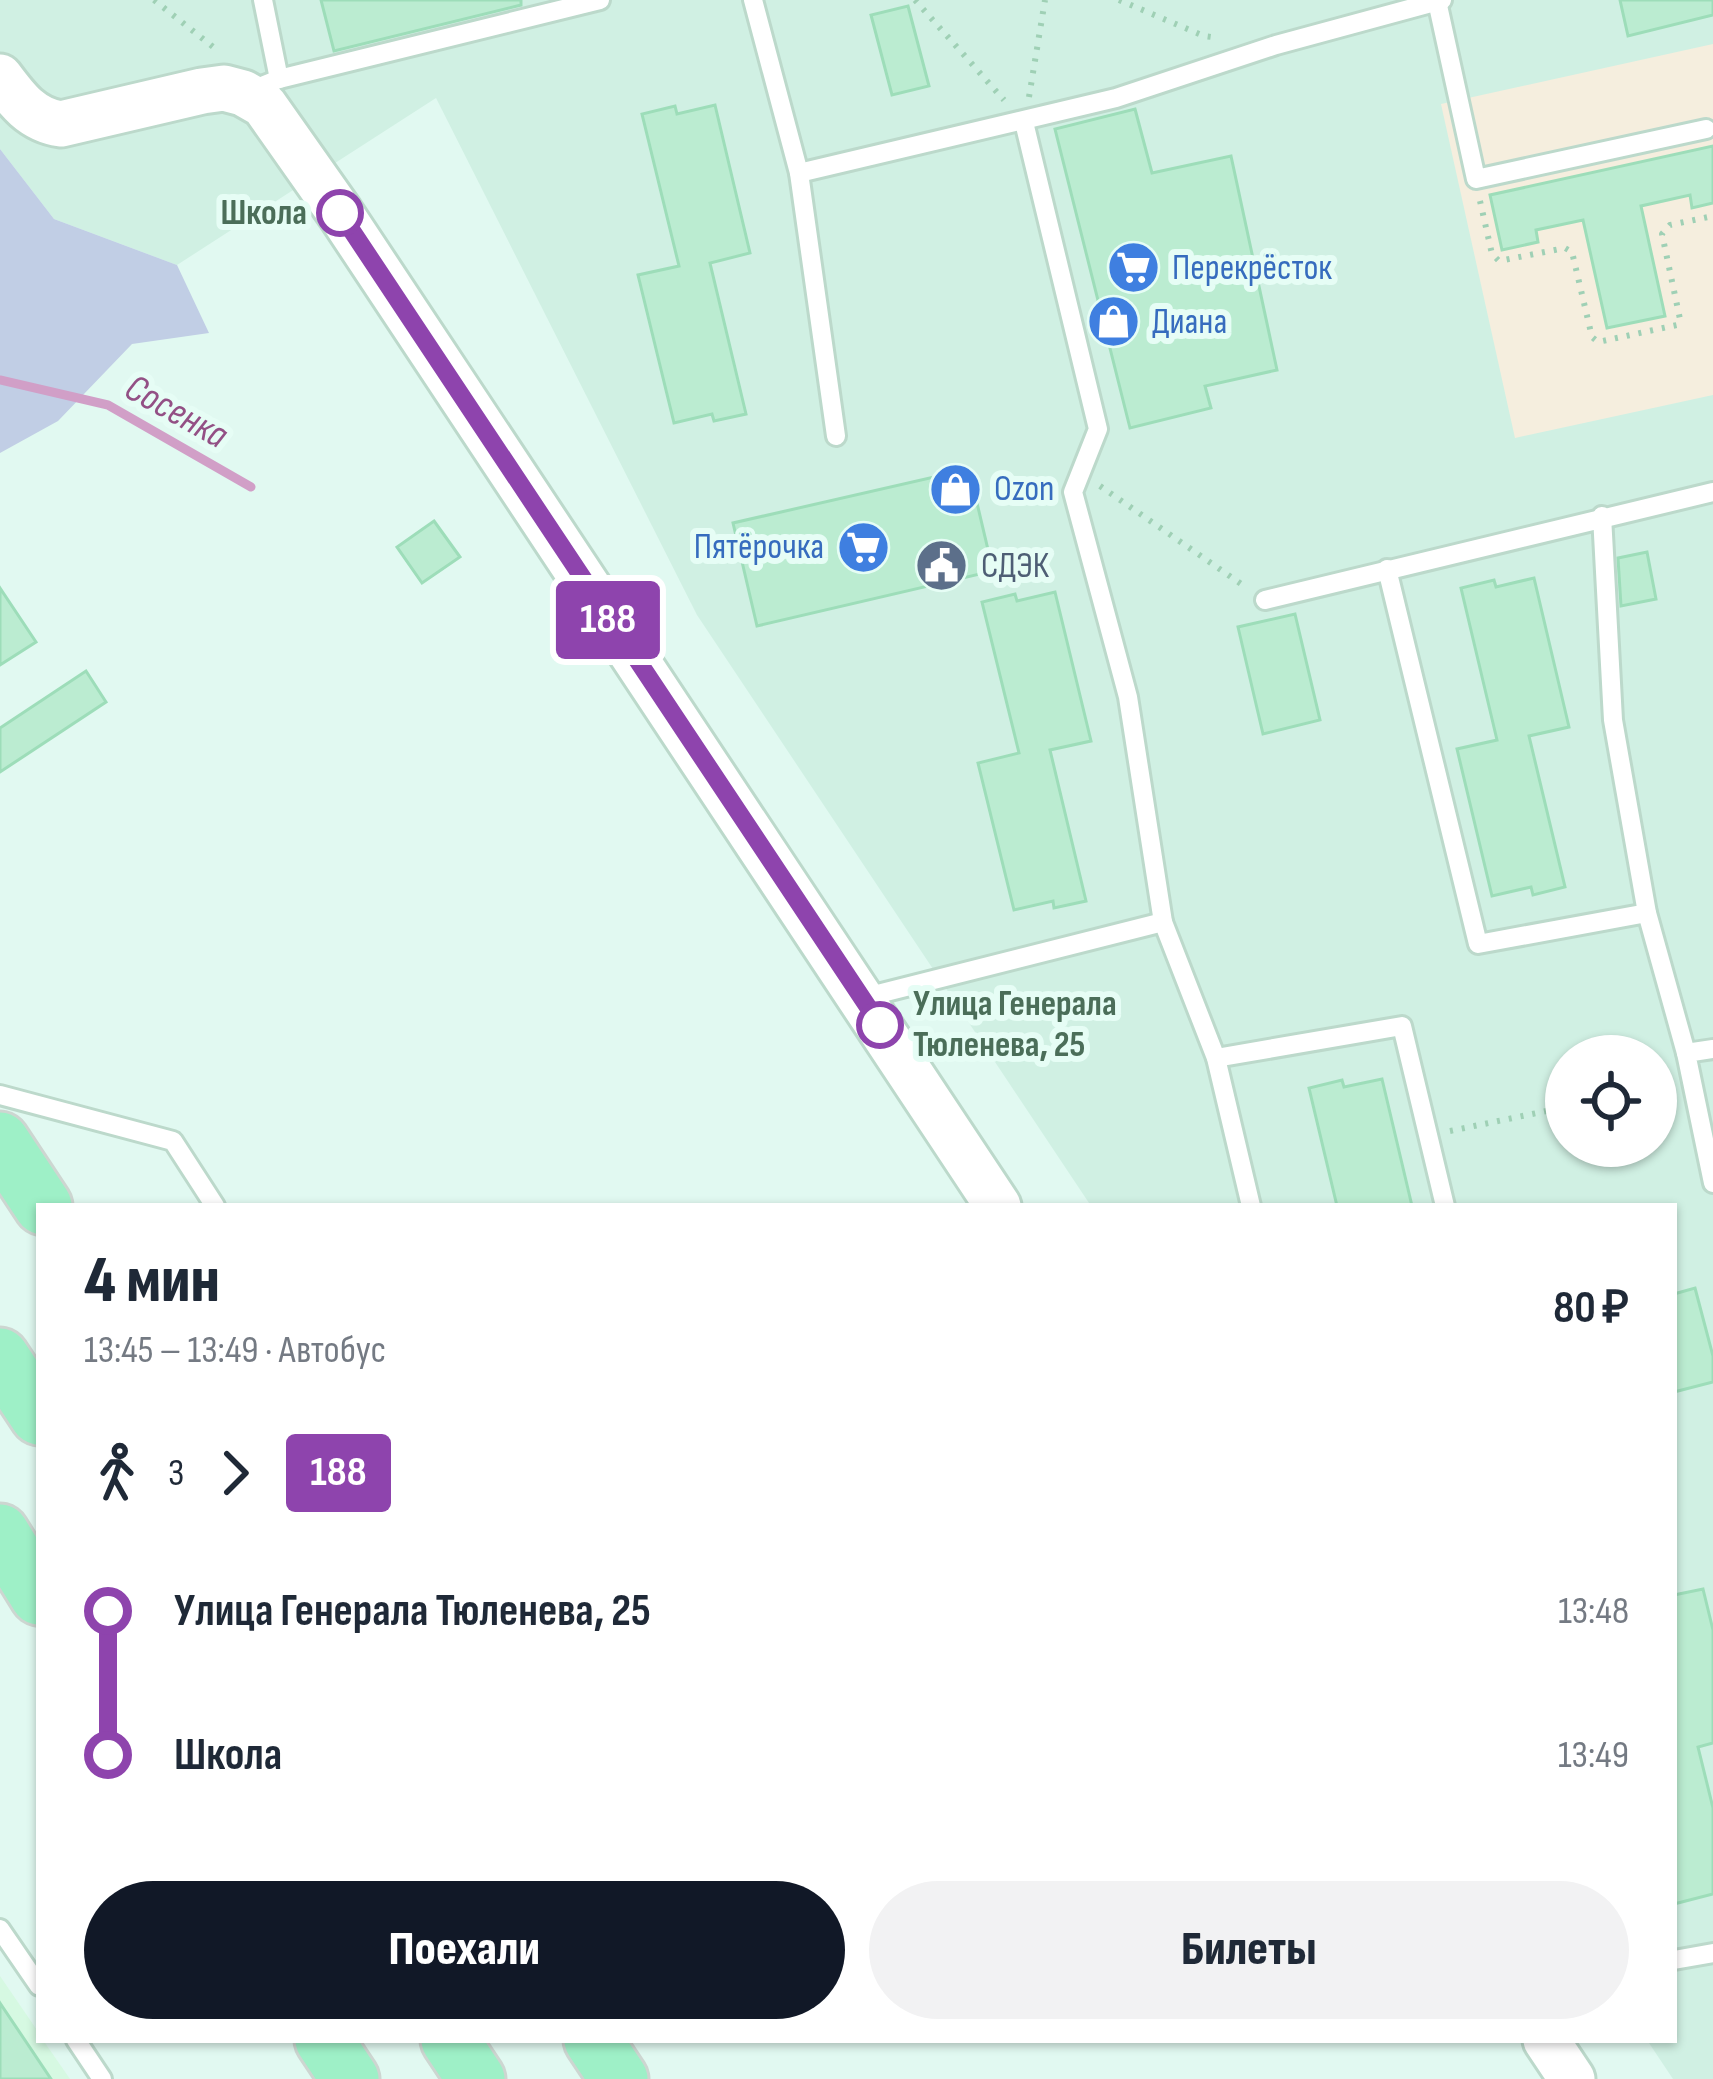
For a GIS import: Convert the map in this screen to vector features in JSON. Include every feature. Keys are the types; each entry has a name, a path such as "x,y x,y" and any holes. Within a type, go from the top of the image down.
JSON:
{"highway":[{"path":"0,1141 41,1203"},
{"path":"0,1357 36,1411"},
{"path":"0,1534 36,1591"},
{"path":"326,2043 350,2079"},
{"path":"452,2043 476,2079"},
{"path":"595,2043 619,2079"}],"street":[{"path":"0,77 32,113 43,121 62,124 202,91 261,86 264,105 996,1203"},
{"path":"1548,2043 1572,2079"}],"lane":[{"path":"263,0 261,86 600,0"},
{"path":"753,0 799,173 836,436"},
{"path":"799,173 1116,98 1276,45 1439,1 1476,179 1706,129"},
{"path":"1024,122 1098,429 1073,492 1128,697 1162,922 1216,1058 1250,1203"},
{"path":"1265,600 1713,492"},
{"path":"1602,516 1613,720 1647,914 1686,1053 1713,1183"},
{"path":"1387,569 1478,944 1647,914"},
{"path":"862,998 1162,922"},
{"path":"1216,1058 1402,1026 1444,1203"},
{"path":"1686,1053 1713,1048"},
{"path":"0,1095 173,1142 213,1203"},
{"path":"0,1929 36,1982"},
{"path":"1677,1959 1713,1953"},
{"path":"78,2043 102,2079"}],"path":[{"path":"915,0 1024,122"},
{"path":"1024,122 1045,0"},
{"path":"1119,0 1204,36 1276,45"},
{"path":"1476,179 1495,258 1505,262 1565,248 1572,252 1592,337 1598,342 1677,325 1680,319 1662,234 1670,225 1713,216"},
{"path":"1096,484 1265,600"},
{"path":"1428,1136 1545,1111"}],"shaded area":[{"path":"0,0 1713,0 1713,2079 1673,2079 1649,2043 1677,2043 1677,1203 1089,1203 697,615 436,98 177,265 54,219 0,149"},
{"path":"1713,44 1713,395 1515,438 1441,104"},
{"path":"0,149 54,219 177,265 209,333 132,344 58,421 0,453"},
{"path":"0,1976 36,2029 36,2043 45,2043 70,2079 0,2079"}],"building":[{"path":"321,0 521,0 521,5 334,51"},
{"path":"1620,0 1713,0 1713,15 1628,36"},
{"path":"908,6 929,86 892,95 871,15"},
{"path":"715,105 750,253 710,263 746,414 714,421 712,414 674,423 638,275 679,266 642,114 675,106 677,114"},
{"name":"Перекрёсток","path":"1135,109 1152,173 1231,156 1277,370 1205,386 1211,408 1130,428 1055,129"},
{"path":"1713,146 1713,203 1692,208 1690,195 1641,206 1665,316 1607,328 1583,220 1536,230 1538,242 1502,250 1490,195"},
{"name":"Пятёрочка","path":"969,469 993,571 757,626 733,523"},
{"path":"434,521 460,557 422,583 397,547"},
{"path":"1647,552 1656,599 1621,606 1618,558"},
{"path":"1534,578 1569,727 1529,736 1565,887 1533,895 1531,887 1492,896 1457,749 1497,740 1461,588 1494,580 1496,587"},
{"path":"0,588 36,642 0,665"},
{"path":"1055,592 1091,741 1050,750 1086,901 1054,908 1053,901 1014,910 978,763 1019,753 982,602 1015,594 1017,601"},
{"path":"1295,614 1320,720 1263,734 1238,627"},
{"path":"86,671 106,702 0,772 0,728"},
{"path":"1382,1079 1411,1203 1336,1203 1309,1088 1342,1080 1344,1087"},
{"path":"1695,1288 1713,1356 1713,1382 1677,1391 1677,1293"},
{"path":"1703,1589 1713,1630 1713,1743 1698,1747 1713,1808 1713,1894 1677,1903 1677,1594"},
{"path":"0,2003 51,2079 0,2079"}],"waterway":[{"name":"Сосенка","path":"0,380 108,405 251,487"}],"bus line":[{"name":"188","path":"340,213 880,1025"}],"place":[{"name":"Школа","path":"340,213"},
{"name":"Перекрёсток","path":"1133,268"},
{"name":"Диана","path":"1113,322"},
{"name":"Ozon","path":"955,489"},
{"name":"Пятёрочка","path":"863,547"},
{"name":"СДЭК","path":"942,566"},
{"name":"Улица Генерала Тюленева, 25","path":"880,1025"}]}
